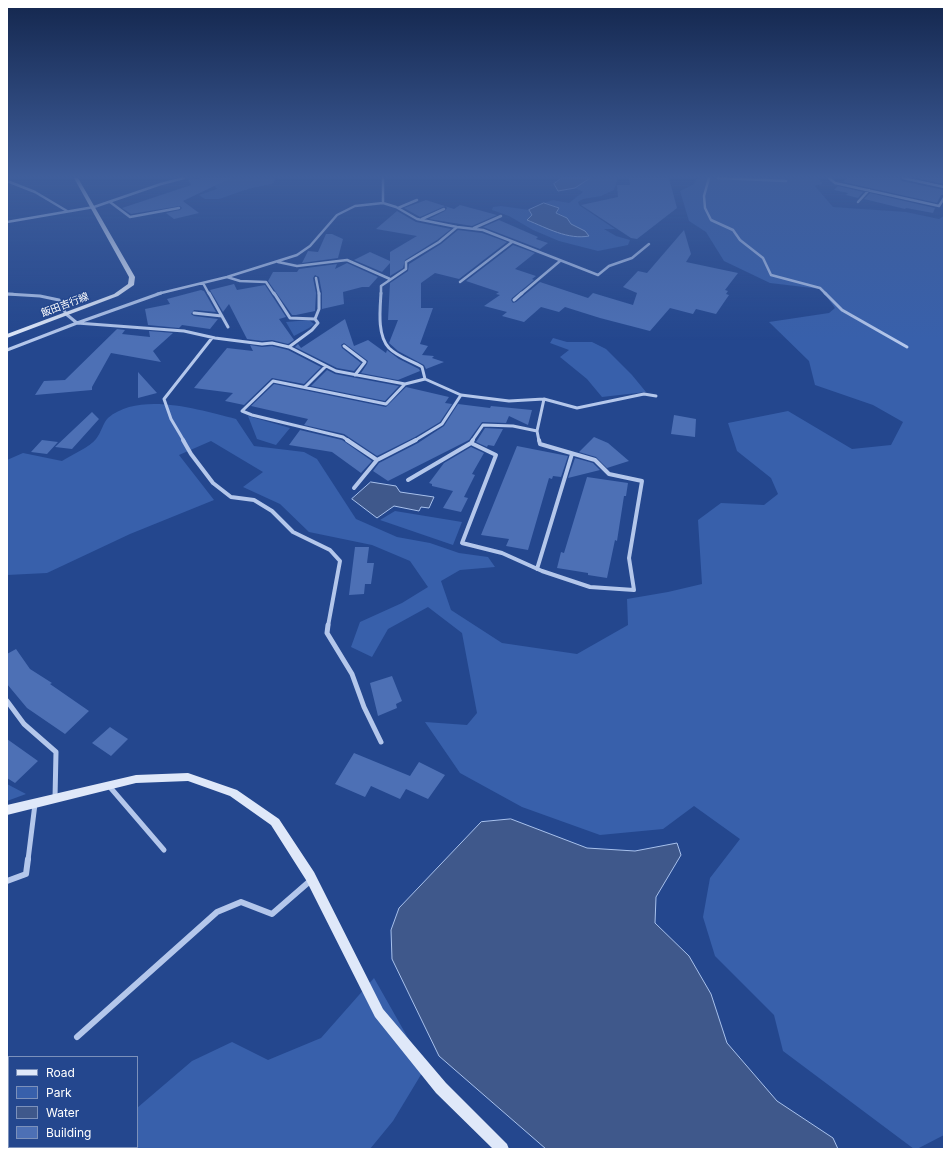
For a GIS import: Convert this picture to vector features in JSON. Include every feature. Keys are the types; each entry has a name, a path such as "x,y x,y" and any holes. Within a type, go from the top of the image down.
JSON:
{"main road":[{"name":"飯田吉行線","path":"7,336 116,295 128,288 132,282 132,277 107,232"},
{"path":"7,810 136,779 188,777 233,793 274,822 312,879 379,1013 441,1088 502,1149"}],"street":[{"path":"7,350 77,322 151,296 227,277 297,255 305,250 322,232"},
{"path":"425,379 422,367 390,349 383,340 380,301 381,286 406,269 406,262 420,252 436,245 453,232"},
{"path":"487,232 598,275 609,266 632,258 649,244"},
{"path":"734,232 740,240 763,258 771,276 820,288 842,310 907,347"},
{"path":"460,282 512,242"},
{"path":"275,262 297,266 347,260 390,279"},
{"path":"514,300 560,260"},
{"path":"227,277 240,281 266,282 290,318 315,319"},
{"path":"315,319 318,313 320,292 316,278"},
{"path":"203,283 228,327"},
{"path":"7,294 40,296 59,300 66,314 77,322 184,331 212,338 262,344 272,343 289,347 336,371 405,384 425,379 461,395 509,401 544,399 577,408 644,394 656,396"},
{"path":"194,313 222,316"},
{"path":"289,347 297,339 316,327 318,323 315,319"},
{"path":"212,338 164,398 171,419 191,454 212,483 231,497 254,500 272,511 293,532 330,550 340,561 327,633 352,674 364,707 381,742"},
{"path":"344,346 365,362 355,375"},
{"path":"305,387 326,366"},
{"path":"378,460 343,437 252,415 242,411 273,381 386,404 405,384"},
{"path":"354,488 378,460 418,439 442,424 461,395"},
{"path":"471,443 496,456 462,543 502,553 537,569 590,587 634,590 629,558 642,481 609,474 595,460 540,444 537,431 544,399"},
{"path":"408,480 471,443 483,425 513,426 537,431"},
{"path":"537,569 572,454"},
{"path":"7,701 24,724 56,752 55,798"},
{"path":"109,786 164,850"},
{"path":"7,881 26,874 35,803"},
{"path":"77,1037 217,912 241,902 272,914 312,879"}],"green space":[{"path":"538,232 609,232 616,236 630,240 628,245 598,251 559,241"},
{"path":"706,232 944,232 944,1135 917,1149 914,1149 783,1051 774,1015 715,956 703,917 710,878 740,839 694,806 663,829 600,835 522,807 460,773 425,722 467,725 477,713 462,633 428,607 388,629 372,657 351,647 360,622 402,603 428,587 410,561 372,545 309,532 280,504 243,487 263,472 211,441 179,455 214,500 130,534 47,573 7,575 7,460 23,453 62,461 93,442 98,437 108,418 121,410 153,404 170,405 205,411 236,419 254,446 304,452 317,459 356,519 397,537 430,543 459,553 488,557 495,567 460,570 441,581 451,610 502,643 577,654 628,625 627,599 702,584 698,520 721,503 764,505 778,494 771,478 737,451 728,423 788,411 852,449 891,445 903,422 873,405 815,385 809,361 769,322 829,313 835,308 821,289 770,283 724,261"},
{"path":"309,320 314,324 294,336 286,322"},
{"path":"553,338 567,342 592,342 606,349 632,375 646,392 602,397 587,379 560,357 569,350 550,343"},
{"path":"248,416 290,428 276,445 257,439"},
{"path":"395,511 462,522 453,545 380,520"},
{"path":"7,784 26,794 7,801"},
{"path":"374,978 425,1068 393,1121 370,1149 99,1149 138,1148 138,1107 192,1061 232,1042 268,1060 321,1038"}],"water":[{"path":"556,232 586,232 589,236 581,237"},
{"path":"371,482 396,486 400,492 434,497 429,508 421,507 419,511 394,506 377,518 352,499"},
{"path":"511,819 587,848 635,851 677,843 681,855 656,897 655,923 689,956 711,994 727,1043 777,1101 833,1138 838,1149 546,1149 439,1056 392,959 391,930 399,908 481,822"}],"building":[{"path":"393,232 447,232 405,260 403,268 390,276 390,263 382,272 354,260 370,252 390,261 390,252 417,236"},
{"path":"456,232 482,233 507,242 459,279 435,273 421,283 421,308 433,308 420,344 428,346 422,355 434,356 432,358 444,362 426,369 424,365 398,351 389,343 398,320 388,320 390,283 408,271 409,264 441,244"},
{"path":"496,232 526,232 538,237 536,239 548,243 540,249"},
{"path":"622,232 646,232 637,239 631,238"},
{"path":"682,232 685,232 691,254 686,262 738,273 725,290 728,291 726,294 729,295 716,314 696,309 693,314 670,308 650,331 565,307 559,312 541,307 524,322 502,316 507,312 484,306 500,295 496,294 499,292 466,281 513,245 535,253 515,269 536,276 532,279 534,280 512,298 511,300 513,303 540,282 588,298 593,293 633,305 637,293 623,287 638,271 647,273"},
{"path":"326,234 332,234 343,239 338,258 302,263 308,251 318,252"},
{"path":"347,263 378,277 369,287 362,287 343,292 344,304 322,309 322,293 319,277 315,275 313,278 316,293 315,311 292,315 268,281 273,272 297,272 299,269 337,264 335,269"},
{"path":"234,284 237,290 265,285 286,317 279,319 294,340 288,344 272,340 262,341 247,339 229,304 223,312 210,290"},
{"path":"201,290 204,291 216,312 194,310 191,314 194,316 218,319 210,329 182,325 179,328 148,325 145,309 170,304 167,299"},
{"path":"345,319 354,346 368,340 386,353 387,350 420,371 398,380 361,373 368,361 344,343 341,345 342,348 361,363 354,371 337,368 295,347 298,344 301,348"},
{"path":"117,329 125,330 122,334 150,337 149,331 173,333 153,351 161,362 111,353 92,387 92,390 35,395 44,381 65,380"},
{"path":"250,345 262,347 272,346 288,350 321,367 304,384 272,378 244,405 225,401 233,393 194,388 227,348 253,351"},
{"path":"327,370 335,374 399,386 385,401 311,386"},
{"path":"138,372 157,393 138,398"},
{"path":"274,384 386,407 406,387 449,397 445,403 452,404 440,422 415,437 377,456 344,434 304,425 308,419 251,406"},
{"path":"458,404 490,408 491,406 532,410 528,425 509,416 506,423 482,422 469,440 388,481 373,471 379,463 418,443 444,426"},
{"path":"92,412 99,419 72,449 55,447"},
{"path":"674,415 696,419 695,437 671,434"},
{"path":"485,428 503,429 494,446 488,445 487,447 476,442"},
{"path":"300,430 342,440 372,461 361,473 332,452 289,445"},
{"path":"594,437 608,443 629,461 607,468 596,457 579,452"},
{"path":"42,440 58,442 47,454 31,452"},
{"path":"517,446 568,456 561,477 553,476 552,479 549,478 528,550 506,546 509,539 481,535"},
{"path":"471,447 484,453 472,474 475,475 464,497 468,498 461,512 443,508 453,491 432,486 432,484 429,483 444,463"},
{"path":"575,458 593,463 600,470 568,478"},
{"path":"587,477 628,483 626,496 624,496 617,541 615,540 607,578 557,568 561,552 564,553"},
{"path":"355,547 369,547 367,563 374,563 371,584 365,584 364,594 349,595"},
{"path":"16,649 30,669 52,683 50,684 89,711 65,734 27,708 7,684 7,654"},
{"path":"392,676 402,701 396,704 397,708 378,716 370,683"},
{"path":"110,727 128,739 111,756 92,743"},
{"path":"7,739 38,761 15,783 7,778"},
{"path":"354,753 410,776 419,762 445,775 428,799 406,789 400,799 371,786 365,797 335,784"}]}
